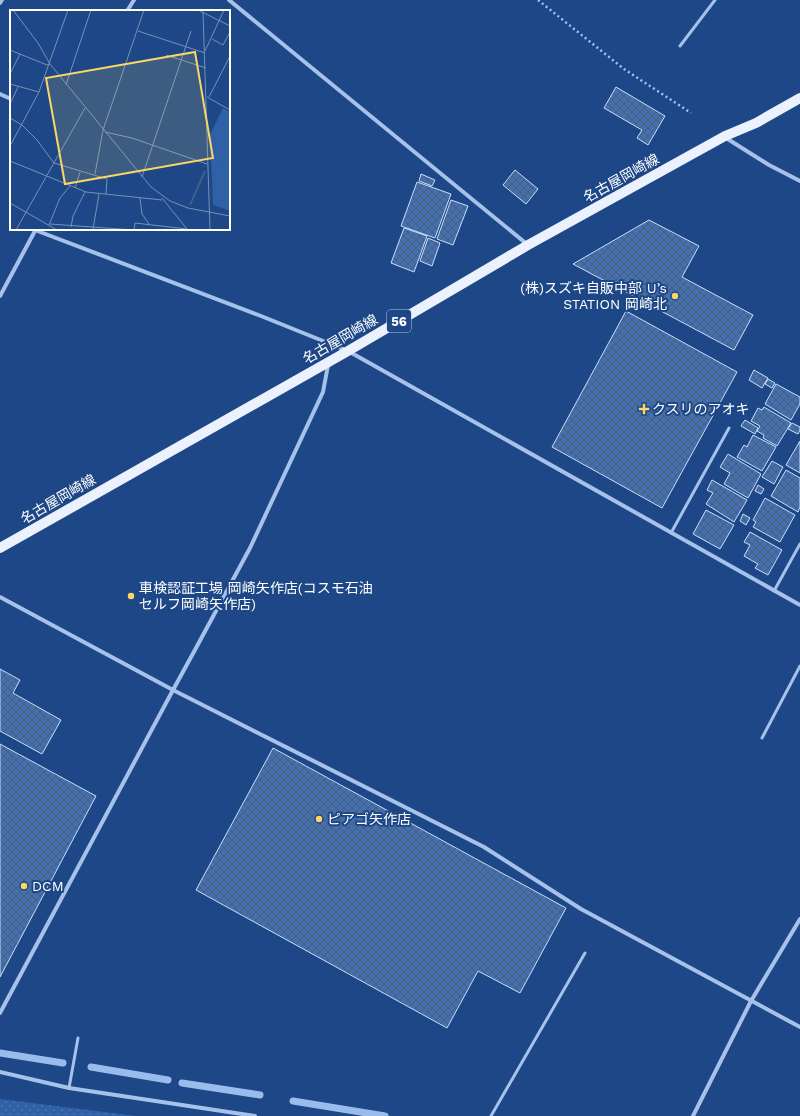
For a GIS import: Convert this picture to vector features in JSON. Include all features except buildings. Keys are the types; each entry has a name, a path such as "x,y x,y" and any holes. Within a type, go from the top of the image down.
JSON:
{"main road":[{"name":"名古屋岡崎線","path":"0,548 348,351 528,245 725,136 756,123 800,98"}],"street":[{"path":"128,10 134,0"},
{"path":"230,0 528,245"},
{"path":"0,94 10,99"},
{"path":"725,136 769,165 800,181"},
{"path":"0,296 35,230 261,316 348,351 800,606"},
{"path":"0,1013 172,690 250,548 323,392 329,361"},
{"path":"0,597 172,690 484,847 581,909 800,1027"},
{"path":"693,1116 751,1001 800,919"},
{"path":"0,1072 69,1088 254,1116"}],"lane":[{"path":"680,46 715,0"},
{"path":"671,533 728,428"},
{"path":"774,591 800,544"},
{"path":"762,738 800,666"},
{"path":"491,1116 585,953"},
{"path":"69,1088 78,1038"}],"path":[{"path":"538,0 624,69 691,113"}],"shaded area":[{"path":"0,1099 137,1116 0,1116"}],"waterway":[{"path":"0,1053 63,1063"},
{"path":"91,1067 168,1080"},
{"path":"182,1083 260,1095"},
{"path":"293,1101 385,1116"}],"place":[{"name":"(株)スズキ自販中部 U’s STATION 岡崎北","path":"675,296"},
{"name":"クスリのアオキ","path":"644,409"},
{"name":"車検認証工場 岡崎矢作店(コスモ石油 セルフ岡崎矢作店)","path":"131,596"},
{"name":"ピアゴ矢作店","path":"319,819"},
{"name":"DCM","path":"24,886"}]}
